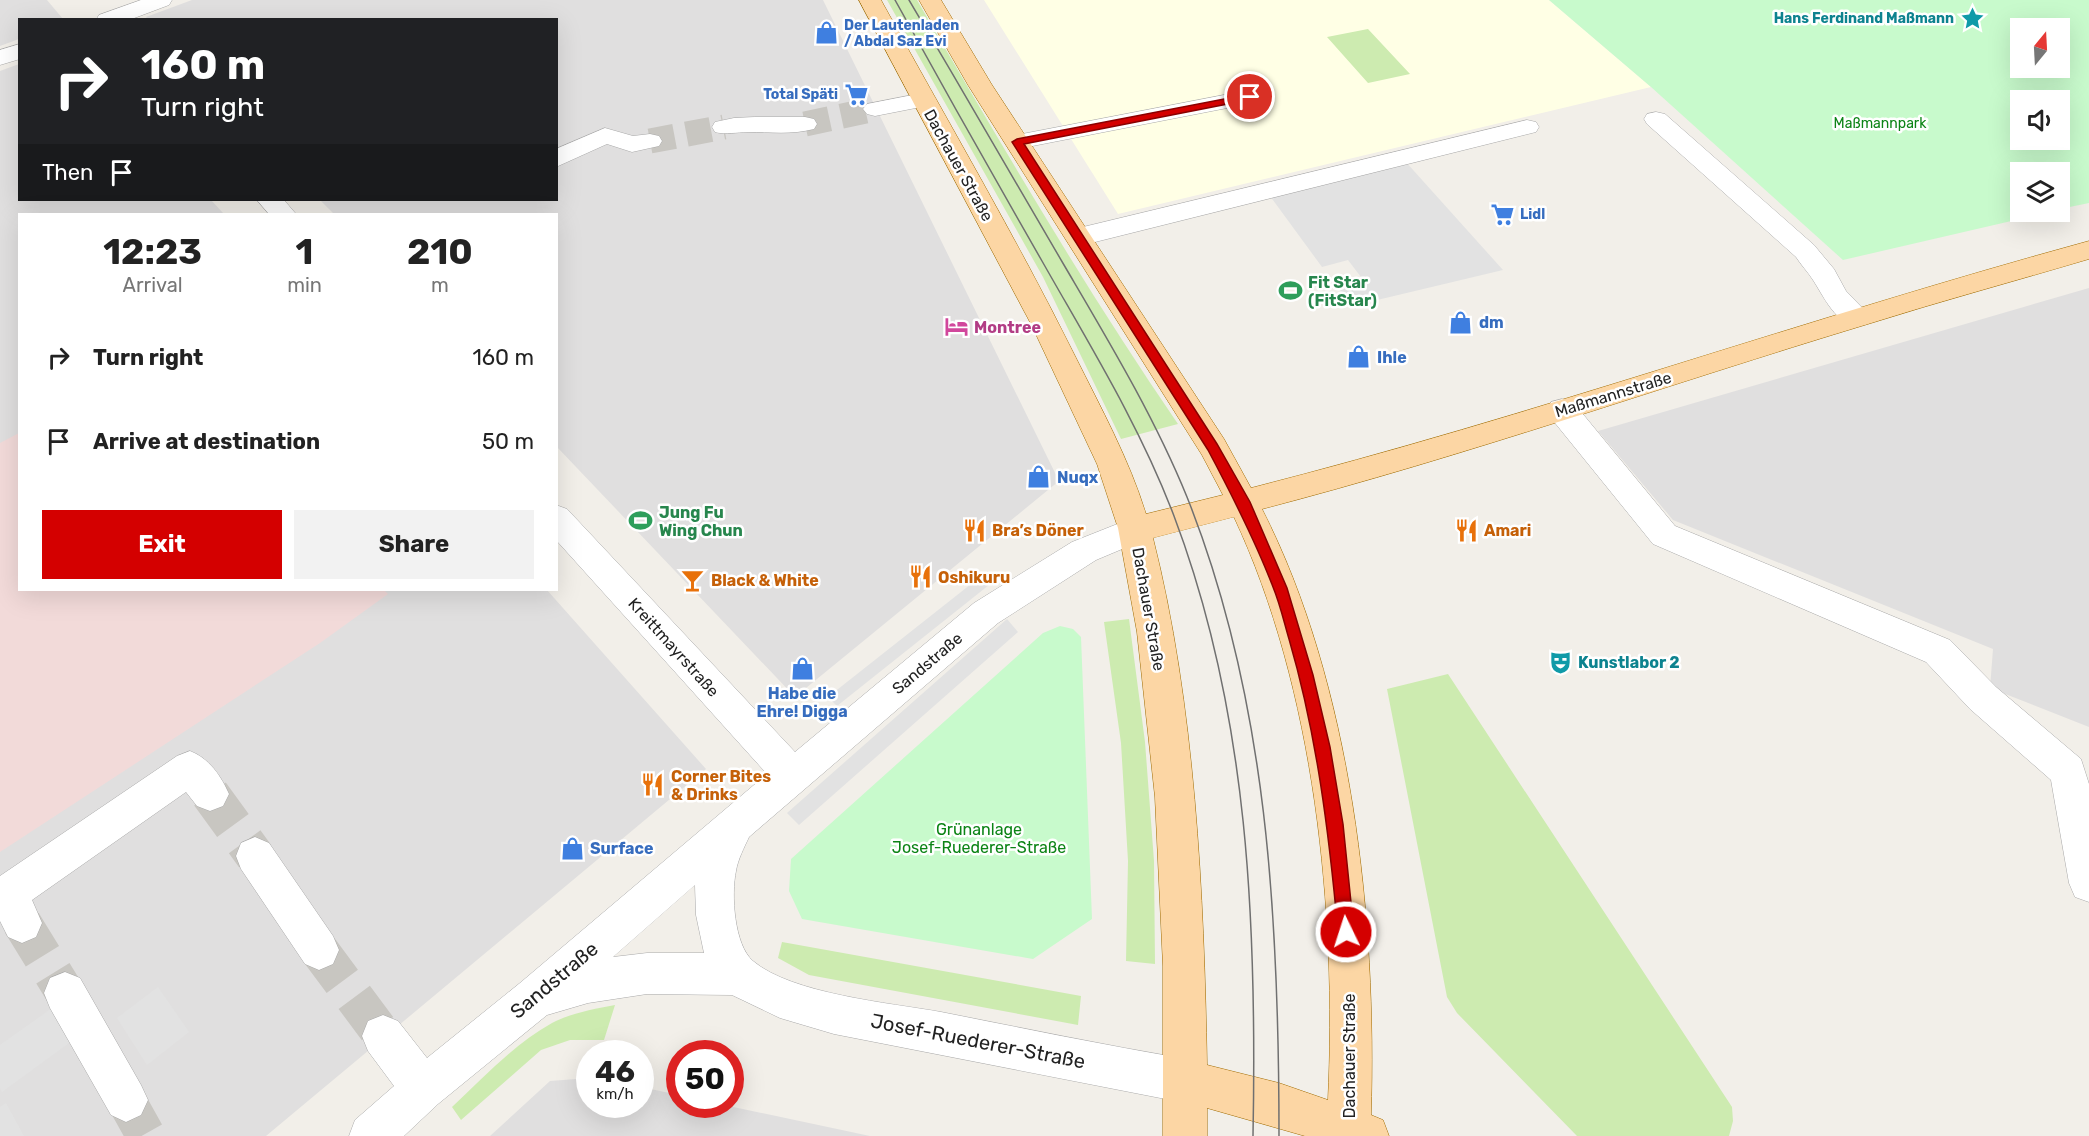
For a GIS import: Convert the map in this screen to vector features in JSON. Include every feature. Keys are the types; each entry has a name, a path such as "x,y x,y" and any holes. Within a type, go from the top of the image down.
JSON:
{"main road":[{"name":"Dachauer Straße","path":"870,0 1030,292 1118,477 1135,530 1150,594 1178,819 1185,1136"},
{"name":"Dachauer Straße","path":"930,0 980,86 1213,447 1243,502 1281,588 1306,675 1323,747 1336,824 1346,923 1355,1133"},
{"name":"Maßmannstraße","path":"1135,530 1332,479 1562,410 1857,317 2089,250"},
{"path":"1185,1080 1279,1106 1355,1133"}],"street":[{"path":"105,16 161,0"},
{"path":"0,58 18,52"},
{"path":"1017,142 1250,97"},
{"path":"875,109 923,100"},
{"path":"1656,119 1805,251 1824,275 1836,297 1857,317"},
{"path":"724,127 741,123 792,127 805,124"},
{"path":"1079,237 1527,127"},
{"path":"558,158 605,135 632,144 650,141"},
{"path":"271,201 282,213"},
{"path":"1562,410 1664,535 1938,651 1983,698 2068,771 2089,883"},
{"name":"Kreittmayrstraße","path":"558,520 755,737 793,775"},
{"name":"Sandstraße","path":"371,1136 423,1089 535,998 793,775 986,613 1084,551 1135,530"},
{"path":"22,923 7,894 190,768 210,794"},
{"name":"Sandstraße","path":"737,823 723,850 715,876 715,915 722,945 754,985"},
{"path":"255,856 319,950"},
{"name":"Josef-Ruederer-Straße","path":"535,998 594,981 645,974 687,972 754,985 872,1019 1185,1080"},
{"path":"65,993 126,1100"},
{"path":"383,1036 423,1089"}],"shaded area":[{"path":"0,0 47,0 62,18 18,18 18,39 0,46"},
{"path":"192,0 823,0 1059,481 795,697 558,448 558,213 333,213 321,201 558,201 558,18 146,17"},
{"path":"984,0 1549,0 1651,87 1118,214"},
{"path":"18,64 18,201 212,201 223,213 18,213 18,591 548,591 706,769 266,1136 0,1136 0,71"},
{"path":"1405,161 1503,270 1352,306 1338,288 1364,281 1348,260 1322,267 1270,196"},
{"path":"2089,288 2089,727 1990,688 1993,649 1673,520 1598,431"},
{"path":"18,434 18,591 385,591 388,594 320,643 0,852 0,443"},
{"path":"985,573 994,581 837,706 828,697"},
{"path":"1007,619 1018,632 799,825 787,813"},
{"path":"158,987 189,1032 147,1065 117,1018"},
{"path":"55,1006 73,1040 2,1092 0,1088 0,1045"},
{"path":"576,1079 576,1118 654,1118 654,1090 666,1092 666,1118 744,1118 744,1109 870,1136 490,1136 550,1081"},
{"path":"6,1103 24,1136 0,1136 0,1107"}],"green space":[{"path":"887,0 917,0 1076,268 1178,424 1121,439 1043,277"},
{"name":"Maßmannpark","path":"1549,0 2089,0 2089,203 2070,207 2070,162 2010,162 2010,221 1843,260 1651,87"},
{"path":"1368,29 1410,74 1368,83 1327,37"},
{"path":"1129,619 1145,742 1154,861 1155,964 1126,961 1128,861 1121,743 1104,622"},
{"name":"Grünanlage Josef-Ruederer-Straße","path":"1060,626 1073,629 1081,637 1092,919 1033,959 802,919 789,891 791,859 1043,633"},
{"path":"1448,674 1732,1107 1733,1121 1729,1136 1577,1136 1457,1013 1447,997 1387,689"},
{"path":"782,942 1081,996 1078,1025 809,975 778,958"},
{"path":"615,1005 604,1040 570,1040 541,1050 461,1120 452,1107 499,1062 538,1031 552,1023 583,1012"}],"tunnel":[{"path":"805,124 875,109"},
{"path":"650,141 724,127"},
{"path":"210,794 255,856"},
{"path":"22,923 65,993"},
{"path":"319,950 383,1036"},
{"path":"126,1100 146,1136"}],"tram line":[{"path":"895,0 1130,418 1174,516 1199,591 1219,667 1233,744 1243,822 1250,900 1253,978 1253,1136"},
{"path":"909,0 1130,379 1187,497 1214,574 1236,652 1252,732 1263,812 1276,974 1279,1136"}],"place":[{"name":"Hans Ferdinand Maßmann","path":"1972,18"},
{"name":"Der Lautenladen / Abdal Saz Evi","path":"826,33"},
{"name":"Total Späti","path":"856,94"},
{"name":"Lidl","path":"1502,214"},
{"name":"Fit Star (FitStar)","path":"1290,291"},
{"name":"dm","path":"1461,322"},
{"name":"Montree","path":"956,327"},
{"name":"Ihle","path":"1359,357"},
{"name":"Nuqx","path":"1039,477"},
{"name":"Jung Fu Wing Chun","path":"641,521"},
{"name":"Bra’s Döner","path":"974,530"},
{"name":"Amari","path":"1466,530"},
{"name":"Oshikuru","path":"920,577"},
{"name":"Black & White","path":"693,580"},
{"name":"Kunstlabor 2","path":"1560,662"},
{"name":"Habe die Ehre! Digga","path":"802,668"},
{"name":"Corner Bites & Drinks","path":"653,785"},
{"name":"Surface","path":"572,848"}],"route":[{"path":"1250,97 1017,142 1213,447 1243,502 1281,588 1306,675 1323,747 1336,824 1346,932"}]}
